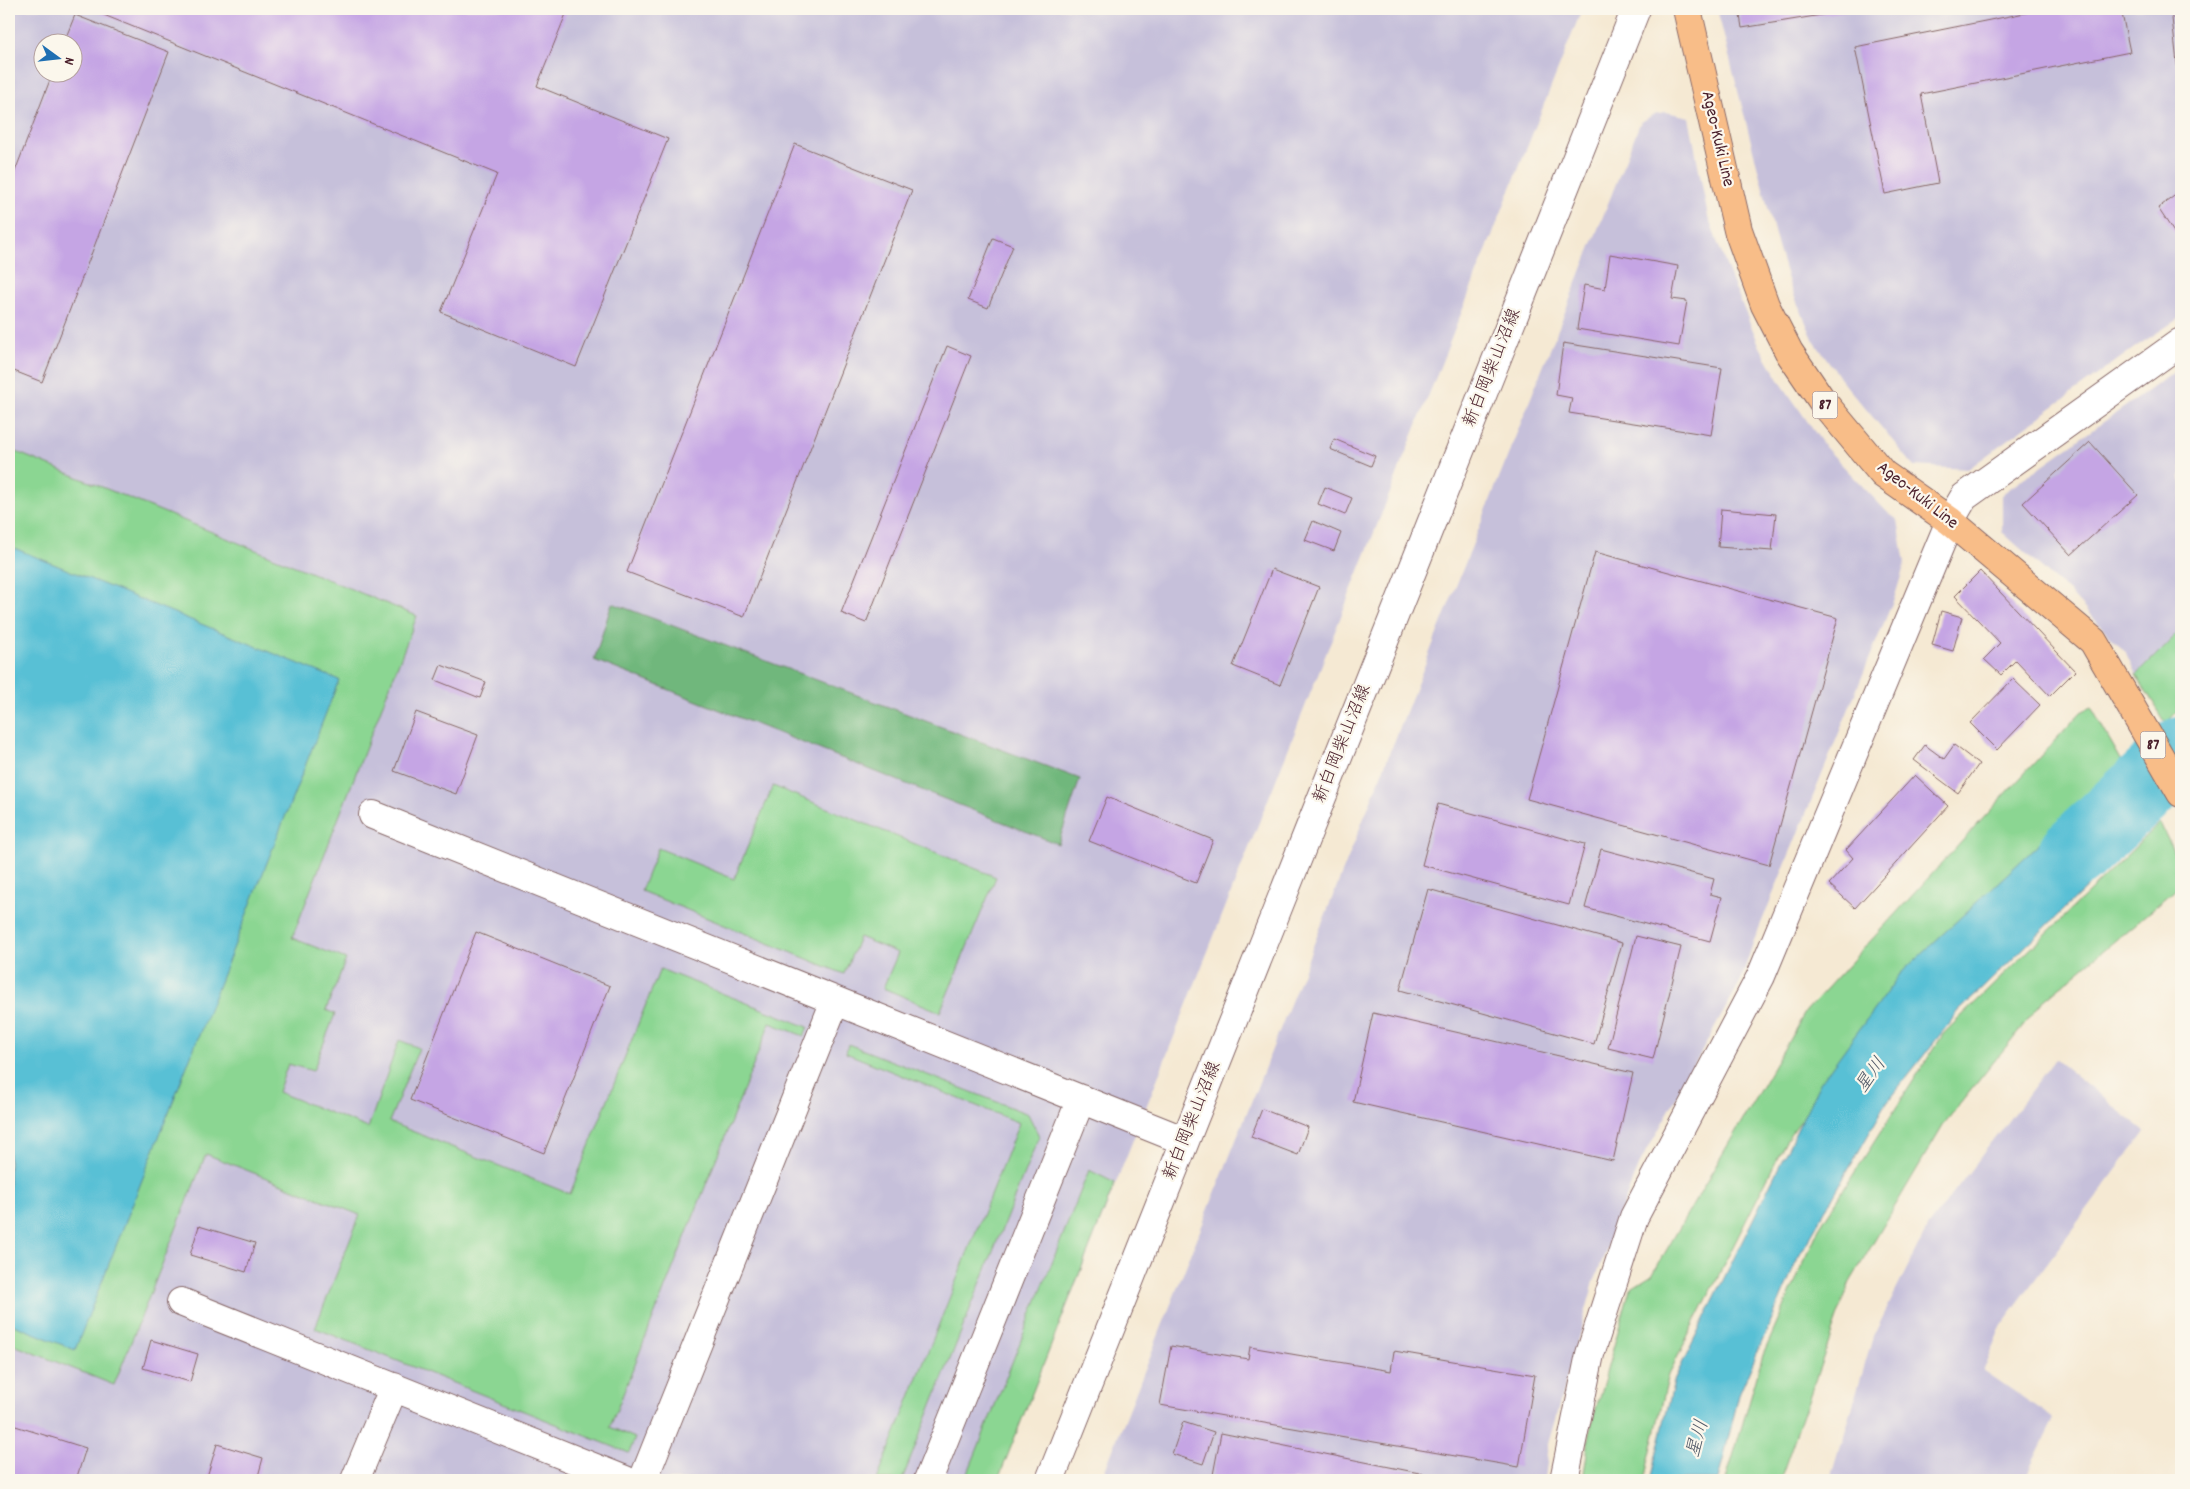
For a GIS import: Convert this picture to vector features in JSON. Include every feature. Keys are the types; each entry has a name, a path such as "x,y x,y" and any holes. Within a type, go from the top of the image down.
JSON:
{"main road":[{"name":"Ageo-Kuki Line","path":"1687,9 1738,230 1769,313 1789,352 1823,402 1883,474 1950,521 2093,641 2181,793"}],"street":[{"name":"新白岡柴山沼線","path":"1050,1480 1636,9"},
{"path":"1564,1480 1590,1354 1634,1217 1761,976 1950,521 1964,496 2181,342"},
{"path":"373,815 1185,1141"},
{"path":"643,1480 835,1001"},
{"path":"928,1480 1080,1099"},
{"path":"181,1302 625,1480"},
{"path":"355,1480 394,1388"}],"shaded area":[{"path":"9,9 1582,9 998,1480 9,1480"},
{"path":"1717,9 2181,9 2181,317 2137,346 1968,469 1914,466 1844,383 1814,341 1790,286 1778,247"},
{"path":"1666,112 1689,117 1708,217 1760,347 1781,383 1825,447 1888,513 1898,520 1905,563 1895,596 1753,943 1741,980 1637,1169 1594,1282 1548,1444 1544,1480 1101,1480 1640,123 1654,114"},
{"path":"2181,367 2181,630 2136,675 2126,653 2067,590 2002,532 2002,494"},
{"path":"2055,1059 2145,1131 2002,1324 1983,1370 2054,1419 2024,1480 1831,1480 1873,1337 1928,1226"}],"green space":[{"path":"9,449 417,616 292,938 346,959 326,1010 335,1014 313,1071 288,1064 278,1092 368,1128 399,1040 419,1048 389,1122 570,1194 660,969 808,1027 804,1036 770,1023 610,1427 635,1438 629,1453 315,1328 360,1215 206,1154 114,1385 9,1343"},
{"path":"612,603 1080,779 1058,844 594,660"},
{"path":"2181,630 2181,708 2166,723 2136,675"},
{"path":"2091,707 2124,765 1900,981 1786,1141 1669,1374 1644,1480 1583,1480 1591,1426 1630,1289 1652,1275 1806,1011 2081,712"},
{"path":"773,786 996,877 940,1012 883,988 898,953 859,937 844,974 641,891 658,848 734,879"},
{"path":"2160,823 2181,867 2181,885 2042,1002 1943,1125 1849,1284 1780,1480 1726,1480 1763,1355 1819,1228 1944,1033"},
{"path":"848,1044 1028,1114 1039,1136 902,1480 877,1480 1019,1123 846,1053"},
{"path":"1089,1170 1115,1183 998,1480 965,1480"}],"water":[{"path":"9,546 339,680 75,1350 9,1323"},
{"path":"2181,716 2181,739 2173,724"},
{"path":"2130,759 2165,815 2096,878 1958,1012 1887,1102 1798,1258 1739,1395 1718,1480 1650,1480 1675,1378 1820,1083 1900,974"}],"building":[{"path":"89,9 568,9 537,86 668,139 576,367 441,312 497,174"},
{"path":"1739,9 1852,9 1852,10 1742,28"},
{"path":"2045,9 2121,9 2130,52 1921,94 1938,183 1885,194 1855,47"},
{"path":"2171,9 2181,9 2181,90 2180,90"},
{"path":"75,15 169,52 42,382 9,369 9,187 49,82 82,82 82,32 68,32"},
{"path":"795,144 912,190 744,617 627,572"},
{"path":"2181,191 2181,243 2158,208"},
{"path":"993,238 1013,246 988,308 968,300"},
{"path":"1610,254 1678,266 1672,299 1687,301 1679,346 1577,329 1584,285 1605,289"},
{"path":"1563,343 1722,368 1711,435 1569,413 1572,398 1556,395"},
{"path":"947,346 971,356 866,623 841,613"},
{"path":"1334,439 1375,456 1371,466 1330,449"},
{"path":"2090,442 2138,495 2071,555 2023,503"},
{"path":"1325,487 1352,498 1345,515 1318,504"},
{"path":"1721,509 1776,514 1772,551 1718,547"},
{"path":"1313,521 1341,533 1334,551 1305,540"},
{"path":"1595,552 1838,618 1769,865 1527,799"},
{"path":"1272,569 1319,587 1280,685 1233,666"},
{"path":"1980,571 2075,671 2050,696 2016,660 2001,675 1984,659 2000,643 1955,596"},
{"path":"1941,611 1962,617 1953,651 1932,645"},
{"path":"441,665 486,682 480,698 435,680"},
{"path":"2013,679 2040,705 1997,750 1970,723"},
{"path":"416,712 478,735 456,794 394,771"},
{"path":"1925,745 1944,759 1954,745 1979,764 1958,793 1914,760"},
{"path":"1915,775 1948,806 1855,908 1829,884 1853,858 1846,850"},
{"path":"1107,797 1213,840 1196,883 1089,841"},
{"path":"1438,804 1585,844 1569,905 1422,865"},
{"path":"1601,849 1714,879 1710,894 1722,897 1710,941 1585,908"},
{"path":"1428,889 1622,943 1594,1044 1400,990"},
{"path":"476,932 610,986 544,1153 410,1100"},
{"path":"1636,936 1681,947 1653,1059 1608,1048"},
{"path":"1373,1013 1633,1073 1613,1161 1353,1102"},
{"path":"1262,1109 1308,1127 1298,1155 1251,1137"},
{"path":"199,1226 255,1243 246,1272 190,1255"},
{"path":"151,1340 198,1354 190,1382 143,1368"},
{"path":"1171,1346 1248,1359 1250,1347 1391,1371 1394,1351 1535,1375 1519,1467 1160,1405"},
{"path":"1183,1422 1214,1432 1203,1464 1172,1454"},
{"path":"9,1424 86,1448 76,1480 9,1480"},
{"path":"1221,1433 1449,1479 1449,1480 1212,1480"},
{"path":"217,1444 263,1458 257,1480 206,1480"}],"waterway":[{"name":"星川","path":"2074,853 2181,753"}]}
